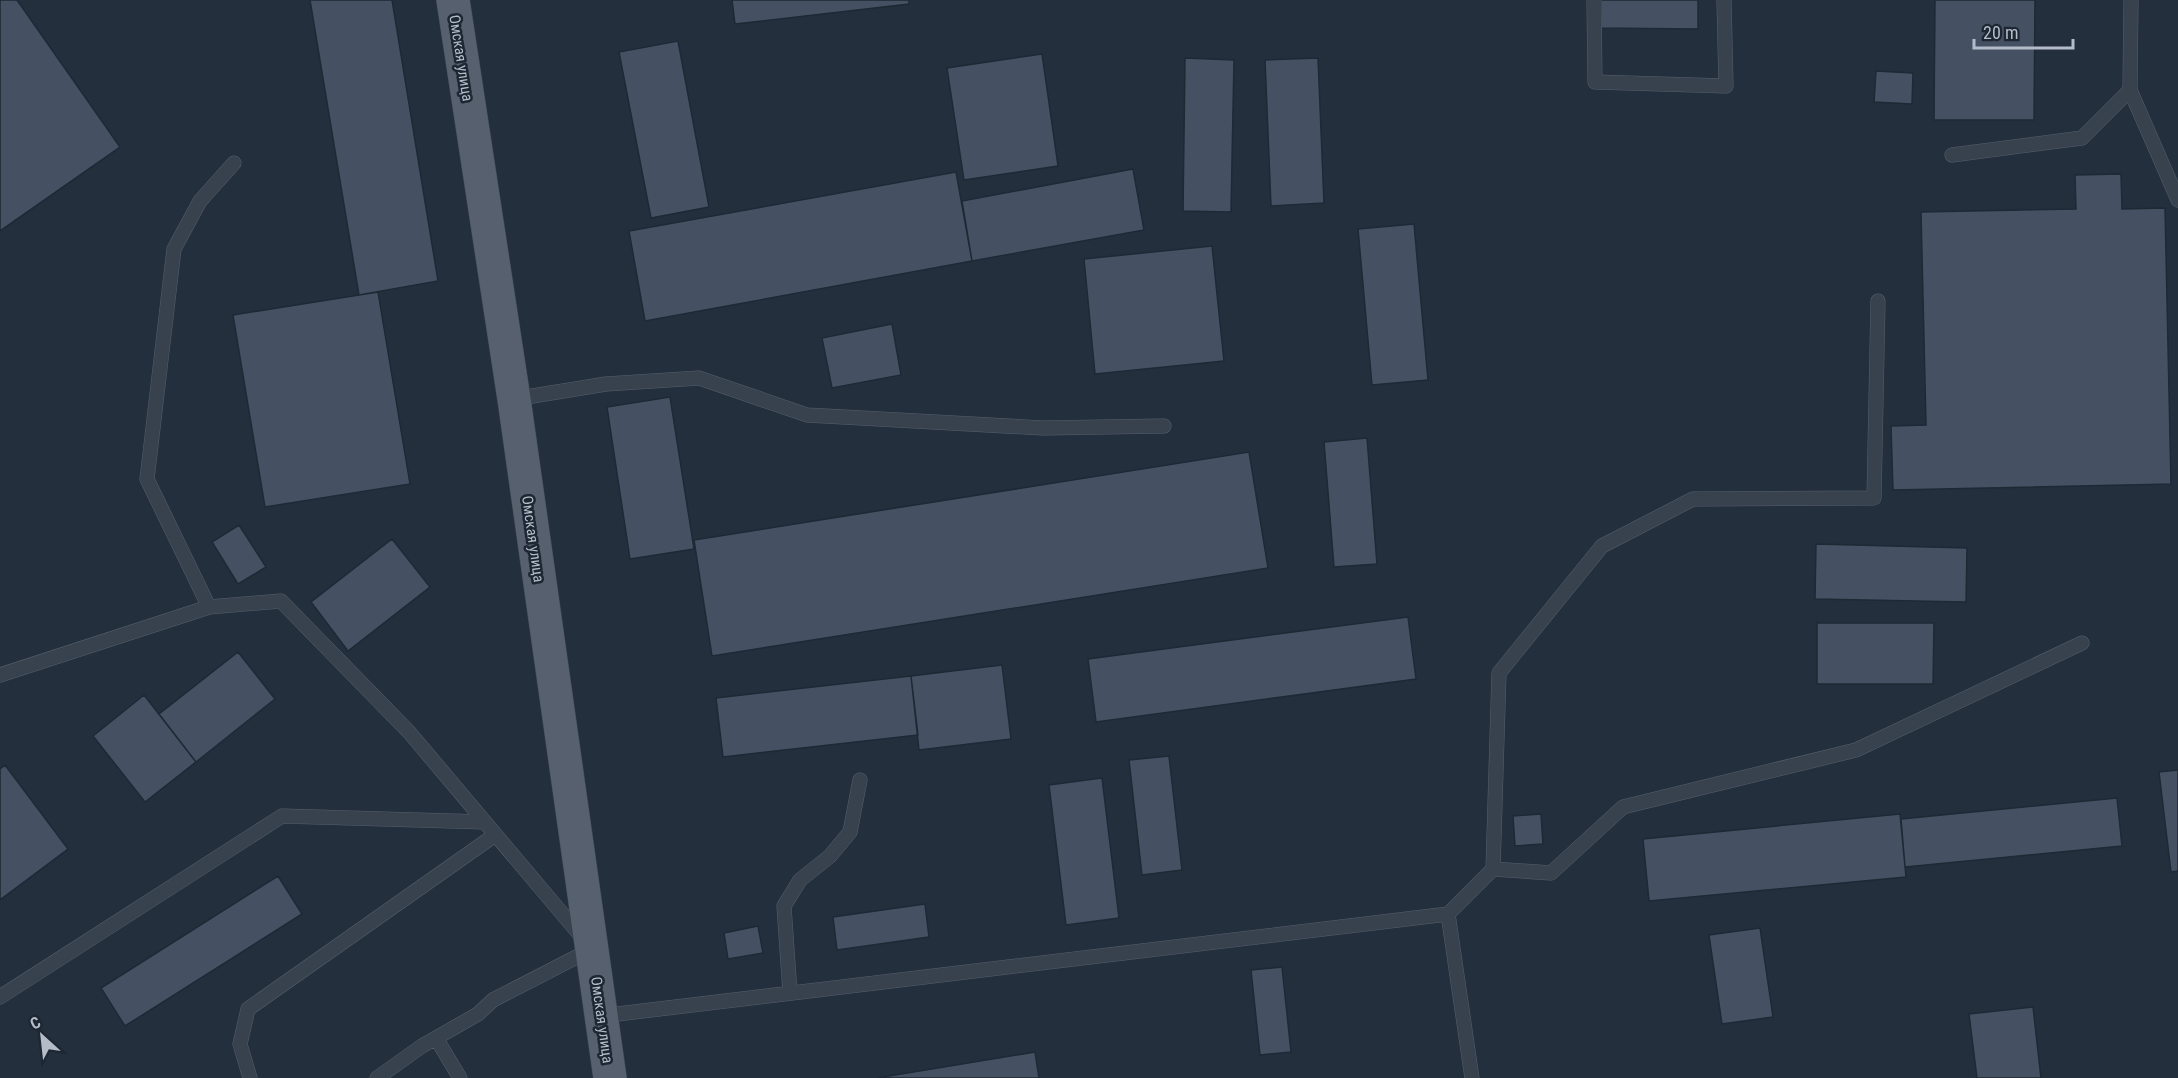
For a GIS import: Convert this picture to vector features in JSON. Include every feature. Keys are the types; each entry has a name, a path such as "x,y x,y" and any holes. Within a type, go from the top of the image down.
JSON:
{"main road":[{"name":"Омская улица","path":"453,0 514,399 610,1078"}],"lane":[{"path":"1594,0 1595,82 1726,86 1724,0"},
{"path":"2131,0 2130,90 2178,200"},
{"path":"1952,155 2082,138 2130,90"},
{"path":"209,607 147,478 174,249 200,201 234,163"},
{"path":"601,1016 1448,914 1493,868 1499,673 1602,546 1693,499 1874,498 1878,302"},
{"path":"514,399 606,384 699,378 807,415 1043,428 1164,426"},
{"path":"0,675 209,607 281,601 409,732 592,949 493,1000 478,1014 422,1046 377,1078"},
{"path":"1493,868 1551,873 1623,807 1856,750 2082,643"},
{"path":"790,993 784,906 801,880 830,856 850,832 860,780"},
{"path":"0,997 282,816 484,822"},
{"path":"250,1078 240,1044 248,1009 495,835"},
{"path":"1448,914 1472,1078"},
{"path":"436,1038 460,1078"}],"building":[{"path":"0,0 17,0 120,147 0,231"},
{"path":"310,0 392,0 438,281 359,295"},
{"path":"732,0 909,0 909,4 735,24"},
{"path":"1601,0 1698,0 1698,29 1601,28"},
{"path":"1935,0 2035,0 2034,120 1934,120"},
{"path":"678,41 709,207 651,218 619,52"},
{"path":"1042,54 1058,166 964,180 947,68"},
{"path":"1185,58 1234,60 1231,212 1183,211"},
{"path":"1318,58 1324,203 1271,206 1265,60"},
{"path":"1876,71 1913,73 1912,104 1874,102"},
{"path":"1133,169 1144,230 972,261 962,201"},
{"path":"956,172 972,261 645,321 629,231"},
{"path":"2121,174 2122,209 2165,208 2171,484 1893,490 1891,426 1926,425 1921,212 2076,209 2075,175"},
{"path":"1414,224 1428,380 1372,385 1358,229"},
{"path":"1212,246 1224,361 1095,374 1084,259"},
{"path":"378,292 410,484 265,507 233,315"},
{"path":"892,324 901,375 832,388 822,338"},
{"path":"670,397 694,549 630,559 607,407"},
{"path":"1367,438 1377,564 1334,567 1324,442"},
{"path":"1249,452 1268,568 712,656 694,540"},
{"path":"239,525 266,567 238,584 212,542"},
{"path":"392,539 430,587 348,651 311,602"},
{"path":"1816,544 1967,548 1966,602 1815,599"},
{"path":"1408,617 1416,679 1096,722 1088,659"},
{"path":"1817,623 1934,623 1933,684 1817,684"},
{"path":"238,652 275,699 196,762 159,714"},
{"path":"1002,665 1011,739 919,750 911,676"},
{"path":"911,676 918,735 723,757 716,698"},
{"path":"144,695 196,762 145,802 93,736"},
{"path":"1169,756 1182,870 1142,875 1129,760"},
{"path":"5,765 68,849 0,900 0,769"},
{"path":"2178,770 2178,871 2171,872 2159,772"},
{"path":"1102,778 1119,918 1066,925 1049,785"},
{"path":"2117,798 2122,846 1905,867 1901,819"},
{"path":"1541,814 1543,844 1515,846 1513,816"},
{"path":"1900,814 1906,877 1649,901 1643,839"},
{"path":"278,876 302,914 125,1026 101,988"},
{"path":"925,904 929,937 837,950 833,917"},
{"path":"758,926 763,953 728,959 724,933"},
{"path":"1760,928 1773,1017 1722,1024 1709,935"},
{"path":"1282,967 1291,1052 1260,1055 1251,970"},
{"path":"2033,1007 2041,1078 1977,1078 1969,1014"},
{"path":"1035,1052 1039,1078 877,1078"}]}
